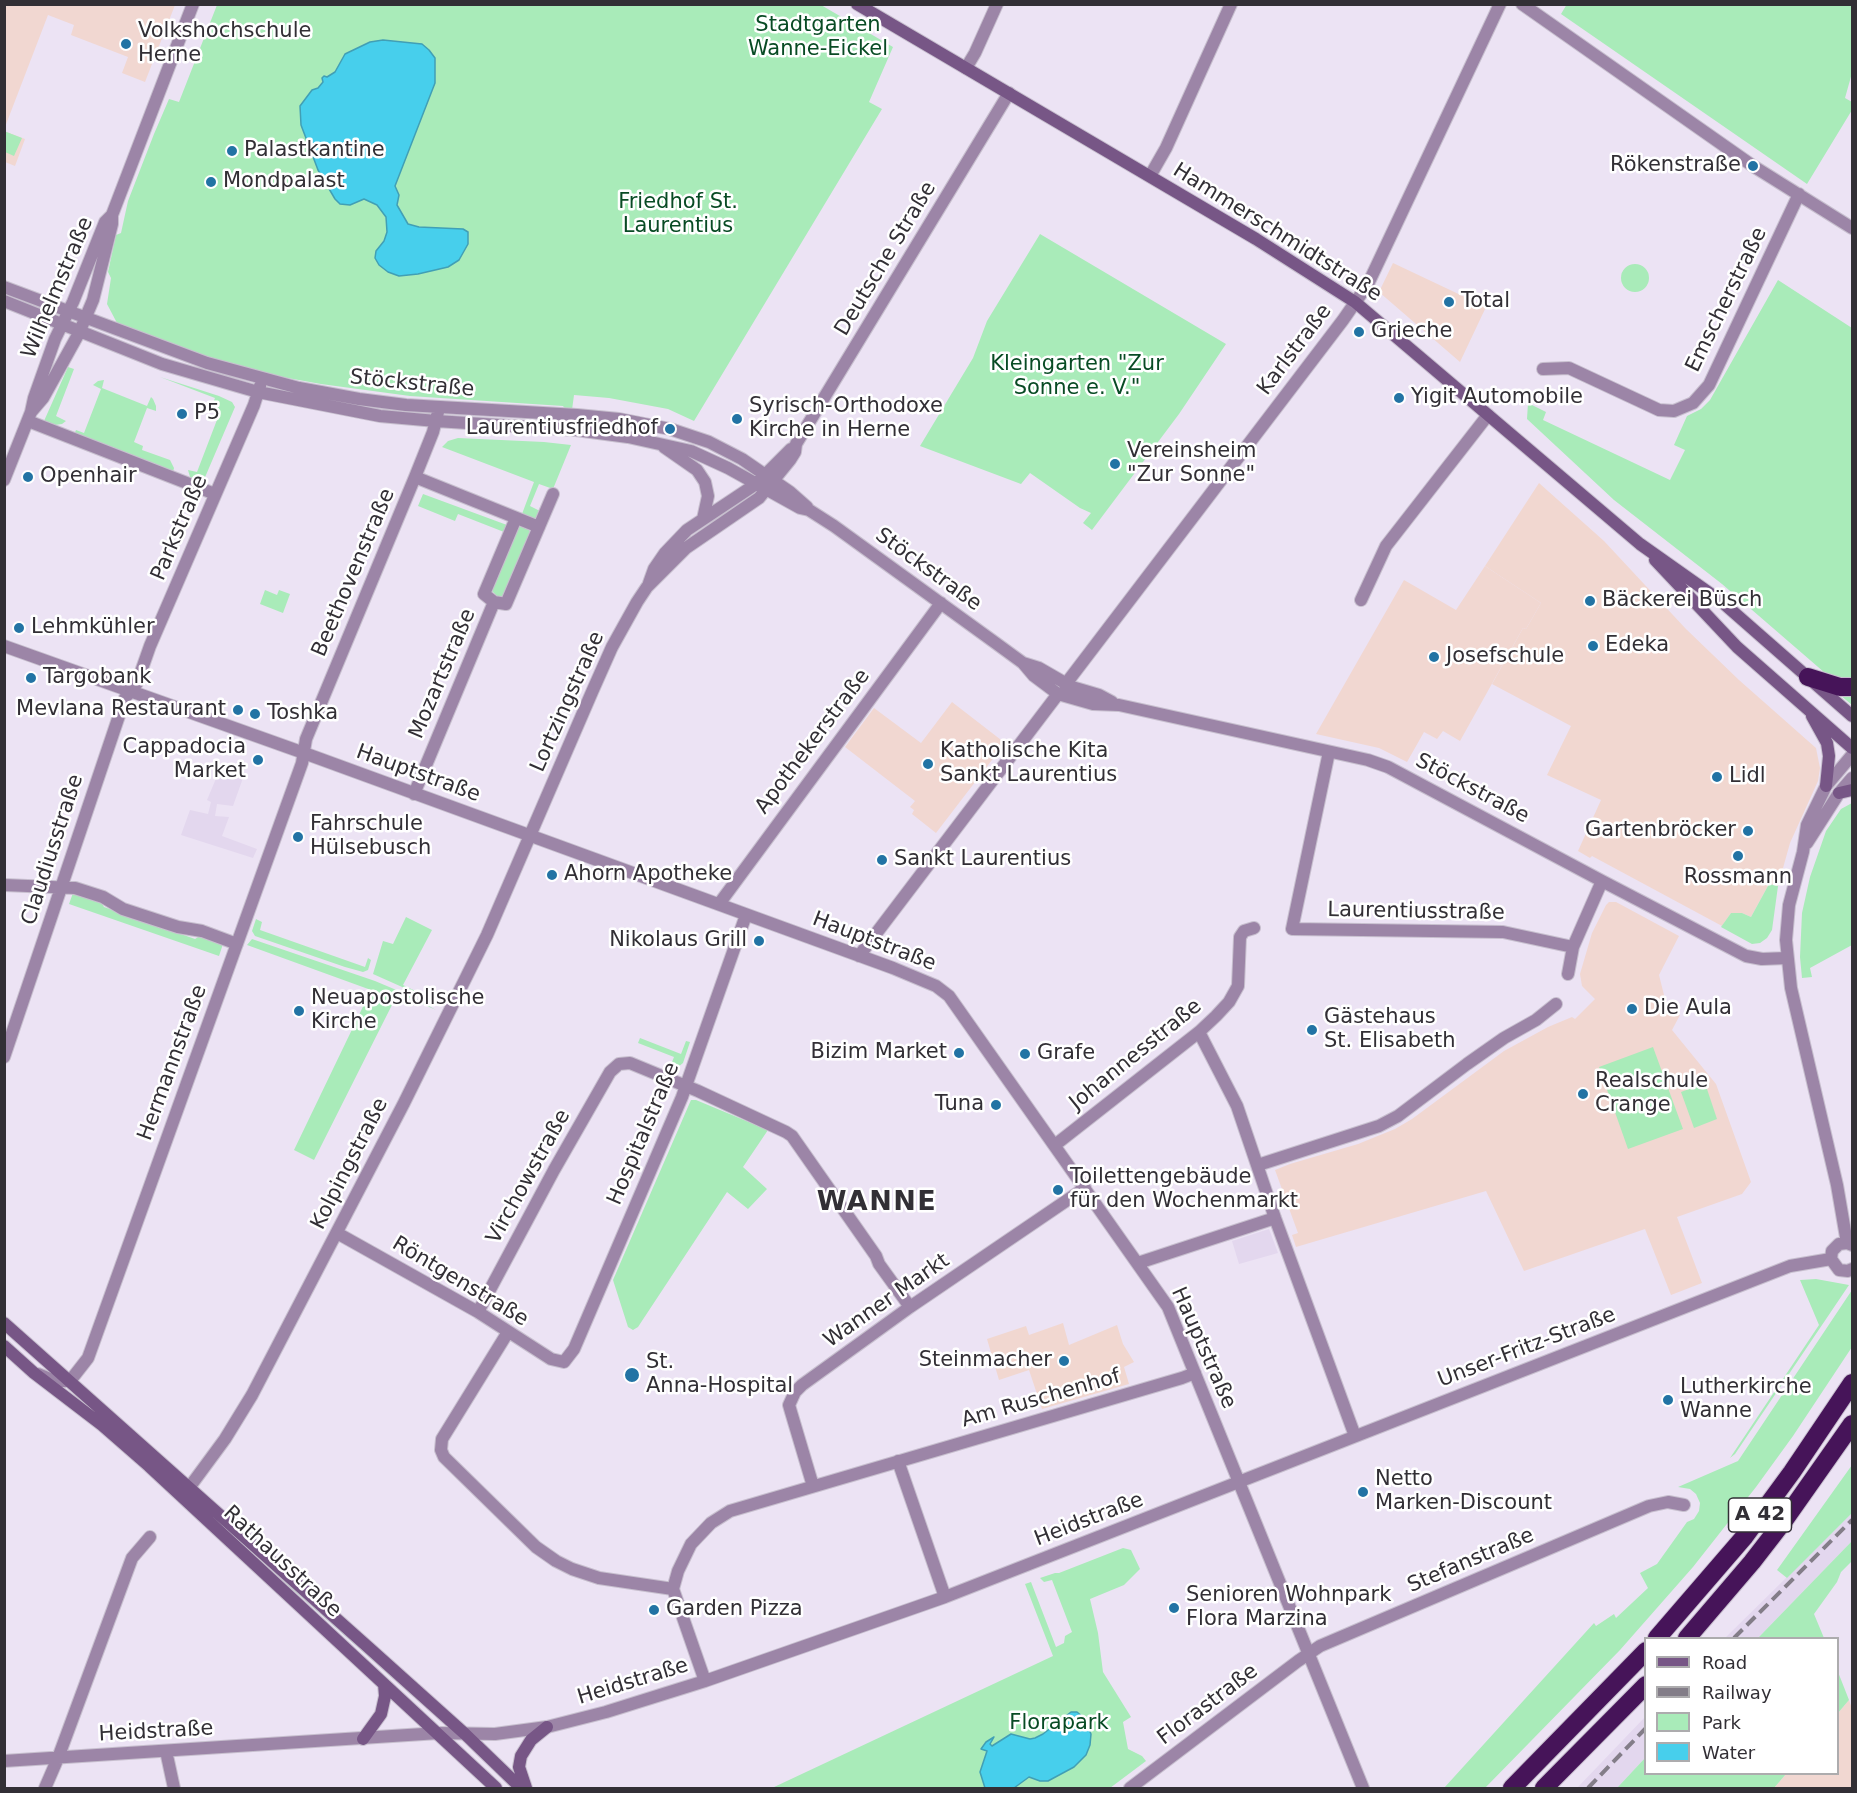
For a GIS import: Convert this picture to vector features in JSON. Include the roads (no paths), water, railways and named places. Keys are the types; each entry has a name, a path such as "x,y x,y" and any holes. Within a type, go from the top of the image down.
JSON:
{"highway":[{"path":"1808,677 1840,687 1852,687"},
{"name":"A 42","path":"1658,1637 1745,1536 1792,1473 1852,1383"},
{"name":"A 42","path":"1688,1637 1783,1522 1852,1424"},
{"path":"1512,1788 1644,1653"},
{"path":"1544,1788 1644,1687"}],"main road":[{"name":"Hammerschmidtstraße","path":"857,4 1323,280 1355,303 1640,544 1722,602 1852,716"},
{"name":"Hammerschmidtstraße","path":"1640,544 1721,631 1852,748"},
{"path":"1810,712 1828,750 1826,786"},
{"path":"1839,793 1852,790"},
{"name":"Rathausstraße","path":"4,1323 70,1381 384,1684 496,1788"},
{"name":"Rathausstraße","path":"4,1346 186,1492 465,1734 520,1788"},
{"path":"363,1739 381,1714 385,1696 384,1684"},
{"path":"526,1788 519,1767 521,1756 531,1740 547,1727"}],"street":[{"name":"Wilhelmstraße","path":"30,417 43,398 86,318 108,243 112,215 192,4"},
{"path":"966,68 997,4"},
{"path":"1150,176 1166,148 1231,4"},
{"name":"Karlstraße","path":"859,956 1368,284 1500,4"},
{"path":"1522,4 1753,166 1852,228"},
{"name":"Deutsche Straße","path":"796,444 1009,93"},
{"name":"Emscherstraße","path":"1543,369 1569,368 1659,410 1674,411 1693,403 1708,385 1799,194"},
{"name":"Wilhelmstraße","path":"4,480 30,417 34,398 62,325 105,222 112,215"},
{"name":"Stöckstraße","path":"4,287 207,363 262,379 338,396 439,408 620,419 655,426 709,442 742,459 765,482 800,508 809,510 858,543 1023,663 1034,676 1062,689 1099,695 1119,705 1388,766 1746,956 1787,958"},
{"name":"Stöckstraße","path":"4,301 78,333 162,364 258,392 380,416 576,430 661,444 707,458 765,482"},
{"name":"Parkstraße","path":"131,691 137,683 150,646 262,379"},
{"name":"Beethovenstraße","path":"304,753 306,739 315,715 415,477 439,408"},
{"path":"1361,600 1386,546 1488,415"},
{"path":"30,417 65,436 215,494"},
{"name":"Stöckstraße","path":"661,444 670,453 697,470 705,482 708,496 703,519"},
{"name":"Lortzingstraße","path":"647,587 686,548 752,504 765,482 796,444"},
{"path":"415,477 539,527 553,494"},
{"name":"Lortzingstraße","path":"531,836 612,647 647,587 654,569 665,553 687,530 765,482"},
{"name":"Mozartstraße","path":"516,518 484,594 494,603 506,604 539,527"},
{"name":"Mozartstraße","path":"414,794 494,603"},
{"name":"Apothekerstraße","path":"719,904 941,603"},
{"name":"Hauptstraße","path":"4,646 719,904 923,980 950,996 1168,1307 1363,1788"},
{"name":"Claudiusstraße","path":"4,1057 108,745 125,698 131,691"},
{"name":"Laurentiusstraße","path":"1329,752 1292,929 1503,932 1573,947"},
{"name":"Hermannstraße","path":"70,1381 87,1358 304,753"},
{"path":"1852,755 1826,786 1807,825 1803,852 1789,905 1787,958 1791,988 1850,1244 1835,1247 1831,1259 1839,1270 1852,1269"},
{"path":"1803,852 1839,793 1852,778"},
{"name":"Kolpingstraße","path":"186,1492 247,1403 337,1233 471,969 531,836"},
{"path":"1568,974 1573,947 1602,881"},
{"path":"4,885 75,888 103,897 123,909 177,927 202,931 237,944"},
{"name":"Hospitalstraße","path":"564,1362 574,1349 686,1087 746,915"},
{"name":"Johannesstraße","path":"1055,1145 1199,1032 1229,1002 1238,986 1240,937 1244,931 1254,928"},
{"path":"1258,1165 1379,1126 1398,1116 1477,1057 1536,1020 1556,1004"},
{"path":"1199,1032 1237,1106 1275,1218 1355,1436"},
{"name":"Virchowstraße","path":"478,1312 554,1170 610,1072 619,1064 630,1063 686,1087"},
{"path":"686,1087 772,1124 792,1136 910,1307"},
{"name":"Wanner Markt","path":"813,1486 789,1405 791,1398 802,1385 910,1307 1085,1188"},
{"path":"1138,1263 1275,1218"},
{"name":"Röntgenstraße","path":"337,1233 478,1312 551,1359 564,1362"},
{"name":"Unser-Fritz-Straße","path":"1239,1482 1790,1266 1831,1259"},
{"path":"508,1332 442,1439 441,1450 446,1460 536,1547 556,1561 599,1578 674,1589 705,1681"},
{"name":"Rathausstraße","path":"34,1372 55,1381 70,1381"},
{"name":"Am Ruschenhof","path":"674,1589 681,1564 691,1545 699,1534 730,1510 1195,1373"},
{"path":"898,1461 945,1597"},
{"name":"Heidstraße","path":"4,1761 439,1733 495,1734 547,1727 632,1705 945,1597 1239,1482"},
{"name":"Stefanstraße","path":"1309,1653 1320,1646 1649,1506 1668,1502 1684,1505"},
{"path":"45,1788 132,1558 150,1537"},
{"name":"Florastraße","path":"1130,1788 1309,1653"},
{"path":"166,1751 174,1788"}],"water":[{"path":"383,40 422,44 435,58 435,83 395,186 399,195 397,205 408,224 419,227 463,229 468,232 468,244 459,260 448,267 418,274 399,276 379,265 375,258 376,251 384,241 387,232 386,217 377,205 364,199 350,205 340,204 335,199 318,170 301,125 300,106 312,90 318,88 323,82 324,76 327,77 335,72 345,54 370,42"},
{"path":"1071,1712 1077,1712 1083,1717 1091,1734 1086,1755 1074,1767 1048,1781 1029,1777 1014,1788 985,1788 980,1772 987,1751 981,1749 986,1742 994,1737 990,1744 992,1746 1011,1734 1030,1739 1035,1738"}],"railway":[{"path":"1735,1637 1852,1520"},
{"path":"1588,1788 1644,1730"}],"place":[{"name":"Volkshochschule Herne","path":"126,44"},
{"name":"Palastkantine","path":"232,151"},
{"name":"Rökenstraße","path":"1753,166"},
{"name":"Mondpalast","path":"211,182"},
{"name":"Total","path":"1449,302"},
{"name":"Grieche","path":"1359,332"},
{"name":"Yigit Automobile","path":"1399,398"},
{"name":"P5","path":"182,414"},
{"name":"Syrisch-Orthodoxe Kirche in Herne","path":"737,419"},
{"name":"Laurentiusfriedhof","path":"670,429"},
{"name":"Vereinsheim \"Zur Sonne\"","path":"1115,464"},
{"name":"Openhair","path":"28,477"},
{"name":"Bäckerei Büsch","path":"1590,601"},
{"name":"Lehmkühler","path":"19,628"},
{"name":"Edeka","path":"1593,646"},
{"name":"Josefschule","path":"1434,657"},
{"name":"Targobank","path":"31,678"},
{"name":"Mevlana Restaurant","path":"238,710"},
{"name":"Toshka","path":"255,714"},
{"name":"Cappadocia Market","path":"258,760"},
{"name":"Katholische Kita Sankt Laurentius","path":"928,764"},
{"name":"Lidl","path":"1717,777"},
{"name":"Gartenbröcker","path":"1748,831"},
{"name":"Fahrschule Hülsebusch","path":"298,837"},
{"name":"Rossmann","path":"1738,856"},
{"name":"Sankt Laurentius","path":"882,860"},
{"name":"Ahorn Apotheke","path":"552,875"},
{"name":"Nikolaus Grill","path":"759,941"},
{"name":"Die Aula","path":"1632,1009"},
{"name":"Neuapostolische Kirche","path":"299,1011"},
{"name":"Gästehaus St. Elisabeth","path":"1312,1030"},
{"name":"Bizim Market","path":"959,1053"},
{"name":"Grafe","path":"1025,1054"},
{"name":"Realschule Crange","path":"1583,1094"},
{"name":"Tuna","path":"996,1105"},
{"name":"Toilettengebäude für den Wochenmarkt","path":"1058,1190"},
{"name":"Steinmacher","path":"1064,1361"},
{"name":"St. Anna-Hospital","path":"632,1375"},
{"name":"Lutherkirche Wanne","path":"1668,1400"},
{"name":"Netto Marken-Discount","path":"1363,1492"},
{"name":"Senioren Wohnpark Flora Marzina","path":"1174,1608"},
{"name":"Garden Pizza","path":"654,1610"}],"district":[{"name":"WANNE","path":"877,1203"}],"park label":[{"name":"Stadtgarten Wanne-Eickel","path":"818,38"},
{"name":"Friedhof St. Laurentius","path":"678,215"},
{"name":"Kleingarten \"Zur Sonne e. V.\"","path":"1077,377"},
{"name":"Florapark","path":"1059,1724"}]}
